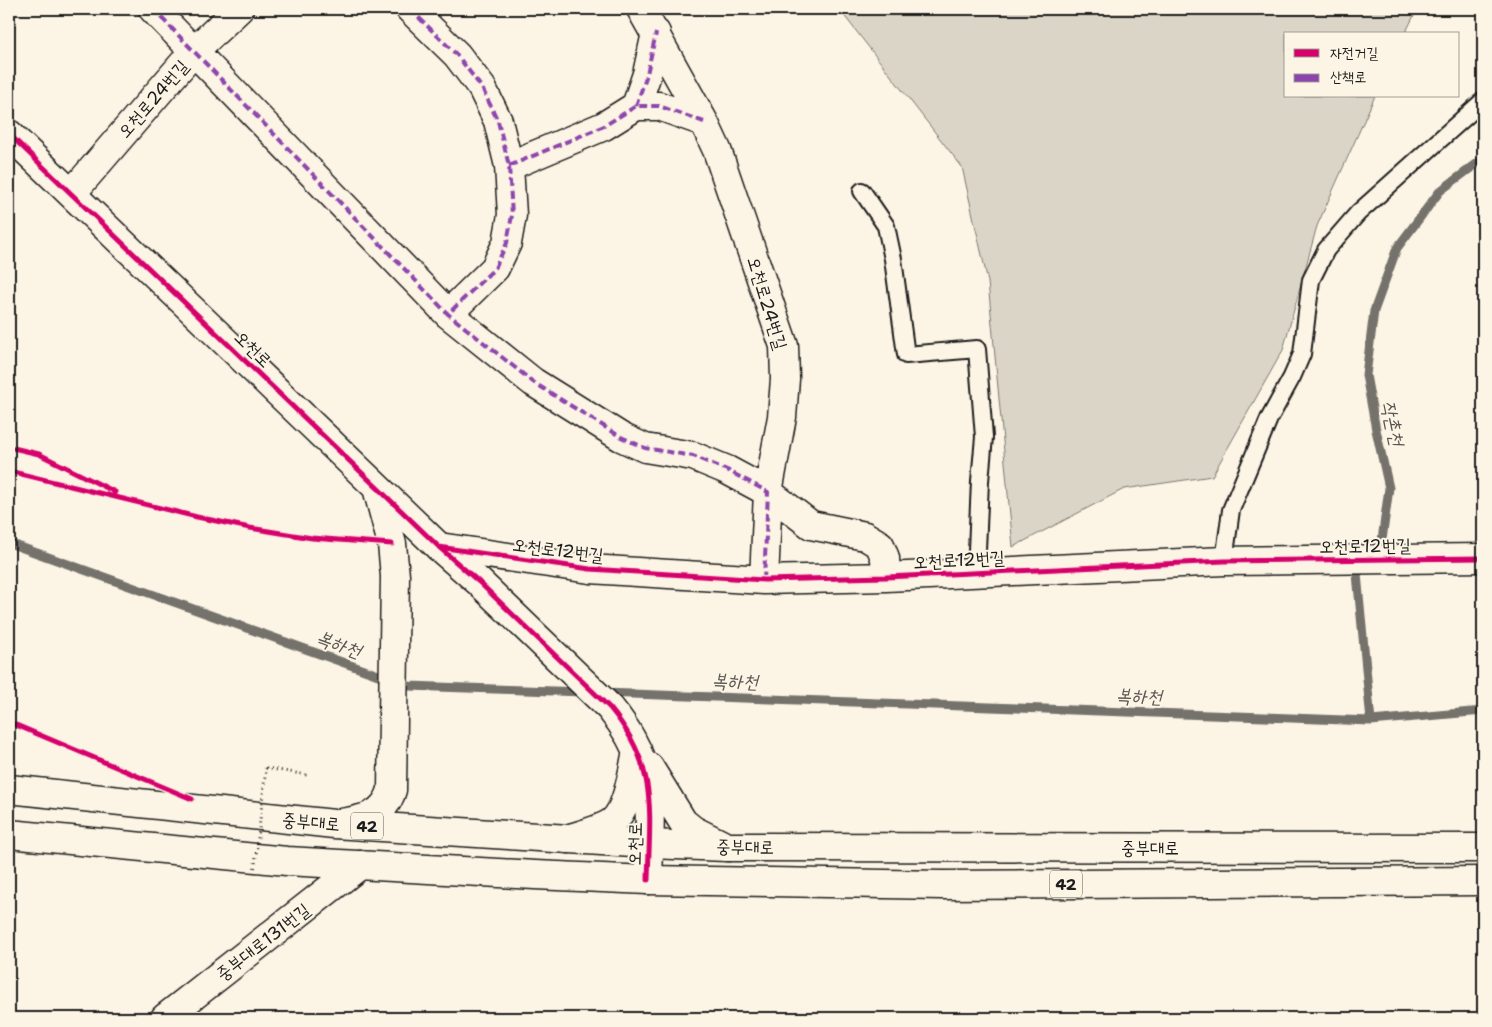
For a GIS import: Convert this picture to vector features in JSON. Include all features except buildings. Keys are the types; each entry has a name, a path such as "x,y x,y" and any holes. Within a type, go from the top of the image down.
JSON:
{"street":[{"path":"153,9 195,50 448,314 533,382 621,437 645,448 693,456 727,470 768,492 811,525 865,536 880,545 885,558 886,577"},
{"name":"오천로24번길","path":"72,193 195,50 239,9"},
{"path":"410,9 457,55 482,88 498,121 509,166 512,215 507,243 495,268 448,314"},
{"name":"오천로24번길","path":"641,9 704,122 717,150 784,346 785,379 782,417 768,492 764,580"},
{"path":"636,106 647,74 656,33"},
{"path":"509,166 604,126 636,106 659,106 704,122"},
{"name":"오천로","path":"9,134 610,708 624,725 637,747 644,766 648,787 663,810 649,844 648,880"},
{"path":"334,824 365,820 379,812 392,790 395,576 392,544 377,486"},
{"name":"오천로12번길","path":"439,546 590,569 764,580 886,577 1224,561 1362,561 1483,558"},
{"path":"567,839 596,830 612,822 623,810 637,747"},
{"name":"중부대로","path":"9,789 334,824 649,844 727,847 1483,848"},
{"path":"663,810 694,830 727,847"},
{"name":"중부대로","path":"9,834 287,860 535,876 648,880 942,885 1483,881"},
{"name":"중부대로131번길","path":"165,1018 360,865"}],"lane":[{"path":"1224,561 1231,510 1269,418 1292,377 1302,354 1311,280 1326,250 1358,213 1483,101"},
{"path":"862,191 886,226 893,258 906,356 977,349 984,437 976,573"}],"path":[{"path":"254,873 266,768 307,775"}],"shaded area":[{"path":"839,9 1417,9 1406,32 1284,32 1284,98 1374,98 1317,226 1283,350 1212,476 1124,489 1013,547 988,282 962,167"}],"waterway":[{"name":"작촌천","path":"1380,555 1389,488 1366,375 1374,311 1397,248 1440,191 1483,159"},
{"name":"복하천","path":"9,543 409,686 584,692"},
{"name":"작촌천","path":"1366,566 1357,574 1371,721"},
{"name":"복하천","path":"604,693 1371,721 1483,711"}],"marked path":[{"path":"153,9 448,314 533,382 621,437 645,448 693,456 727,470 768,492 764,580"},
{"path":"410,9 457,55 482,88 498,121 509,166 512,215 507,243 495,268 448,314"},
{"path":"636,106 647,74 656,33"},
{"path":"509,166 604,126 636,106 659,106 704,122"}],"cycle path":[{"path":"9,134 439,547 479,582 610,708 625,729 644,769 650,810 648,880"},
{"path":"9,447 39,454 115,492"},
{"path":"9,471 250,528 312,538 392,544"},
{"path":"439,547 590,569 764,580 886,577 1224,561 1483,558"},
{"path":"9,722 192,799"}]}
